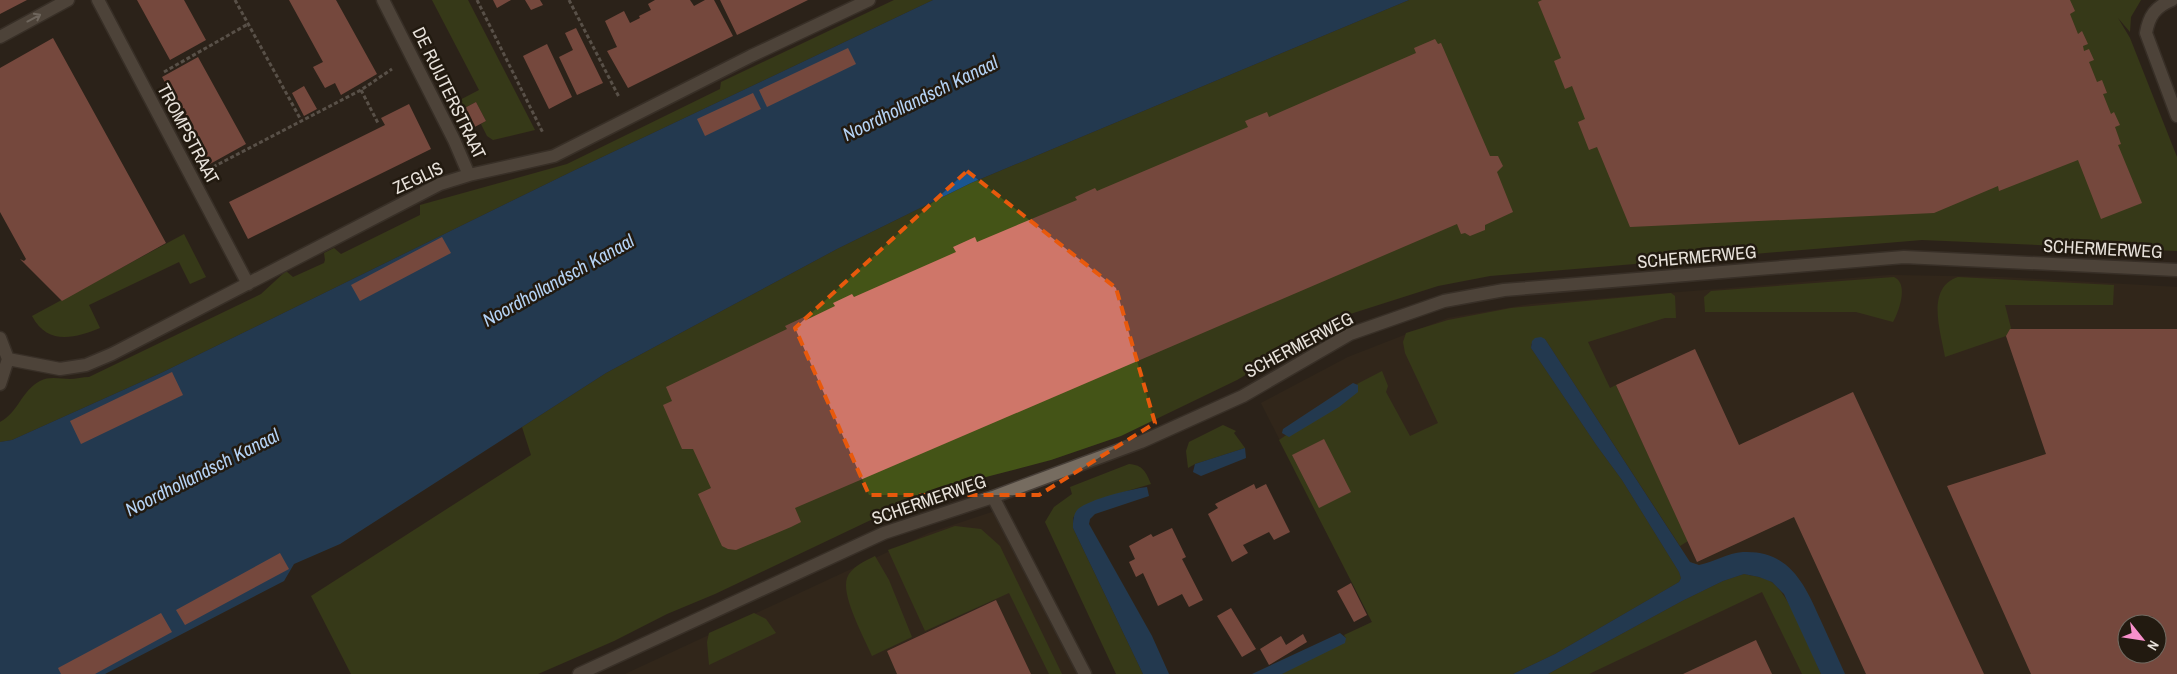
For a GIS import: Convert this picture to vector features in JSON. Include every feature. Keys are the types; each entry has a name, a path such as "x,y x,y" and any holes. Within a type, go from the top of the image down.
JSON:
{"street":[{"path":"0,37 68,0"},
{"name":"TROMPSTRAAT","path":"98,0 248,284"},
{"name":"DE RUIJTERSTRAAT","path":"383,0 454,140 469,175"},
{"name":"ZEGLIS","path":"8,359 60,369 86,365 112,354 440,184 469,175 554,156 751,56 868,0"},
{"path":"2172,0 2155,9 2148,20 2146,33 2177,116"},
{"name":"SCHERMERWEG","path":"579,674 884,533 993,497 1135,445 1243,396 1350,334 1444,301 1504,290 1904,257 2177,270"},
{"path":"0,338 8,359 0,384"},
{"path":"993,497 1085,674"}],"path":[{"path":"235,0 301,120"},
{"path":"477,0 554,156"},
{"path":"569,0 629,118"},
{"path":"142,84 248,24"},
{"path":"192,178 361,90 394,67"},
{"path":"361,90 378,123"}],"highlighted area":[{"path":"967,171 1116,288 1155,423 1039,495 869,495 795,328"}],"shaded area":[{"path":"1890,275 2002,277 2177,287 2177,674 1266,674 1372,622 1261,403 1348,357 1448,318 1531,304"},
{"path":"1004,508 1087,674 625,674 929,533"}],"green space":[{"path":"432,0 468,0 535,130 493,140 487,136 481,124 486,121 476,102 455,113 454,103 479,90"},
{"path":"894,0 933,0 575,170 161,373 12,440 0,442 0,422 12,413 28,390 44,379 89,377 261,294 286,271 293,277 324,263 324,253 334,248 341,254 420,215 420,205 567,164 720,89 721,82"},
{"path":"1409,0 2141,0 2131,17 2130,32 2118,18 2130,38 2177,157 2177,251 1922,240 1490,276 1438,286 1347,315 1237,380 1121,436 1051,460 986,477 875,518 715,594 667,614 614,641 538,674 351,674 311,596 531,455 522,427 606,373 837,249 971,183"},
{"path":"184,234 206,277 190,284 179,262 89,305 100,328 81,335 72,337 54,336 38,326 32,316"},
{"path":"1894,277 1899,280 1902,291 1900,305 1893,322 1856,312 1705,312 1704,297 1711,291"},
{"path":"1958,277 2114,285 2113,305 2005,305 2011,328 2006,336 1945,357 1939,324 1938,301 1941,291 1948,283"},
{"path":"1671,293 1675,296 1676,318 1665,318 1588,342 1610,388 1616,385 1688,541 1680,546 1545,339 1531,344 1531,348 1622,480 1679,572 1681,578 1679,582 1555,654 1513,674 1282,674 1346,638 1344,635 1372,622 1279,440 1358,386 1357,384 1382,371 1388,386 1386,392 1410,436 1438,423 1405,353 1403,342 1406,333 1448,320 1511,308"},
{"path":"1223,425 1236,431 1234,433 1245,448 1188,468 1186,451 1189,442"},
{"path":"1129,464 1141,468 1151,484 1103,498 1079,509 1073,518 1073,528 1143,674 1116,674 1045,522 1054,507 1072,494 1070,487"},
{"path":"955,526 981,529 1000,546 1062,674 1049,674 1009,593 925,631 888,550"},
{"path":"875,556 889,580 912,637 872,656 850,606 846,586 849,574 859,565"},
{"path":"1744,574 1770,581 1778,588 1806,638 1821,674 1802,674 1762,592 1589,674 1548,674 1682,601 1723,581"},
{"path":"754,613 766,619 776,633 709,665 707,642 709,633"}],"water":[{"name":"Noordhollandsch Kanaal","path":"933,0 1409,0 971,183 837,249 606,373 340,544 294,564 284,581 105,674 0,674 0,442 12,440 161,373 575,170"},
{"path":"1541,337 1545,339 1690,562 1699,565 1743,552 1759,553 1784,563 1794,572 1809,595 1845,674 1821,674 1784,594 1772,582 1744,574 1723,581 1682,601 1548,674 1513,674 1555,654 1679,582 1681,578 1622,480 1531,348 1532,341 1535,338"},
{"path":"1353,383 1358,385 1358,392 1339,407 1289,437 1282,433 1283,429"},
{"path":"1245,448 1246,458 1201,476 1193,472 1195,464"},
{"path":"1147,487 1149,496 1095,514 1090,519 1089,524 1152,636 1169,674 1143,674 1073,528 1075,513 1084,505 1111,495"},
{"path":"1340,633 1346,638 1345,643 1282,674 1252,674"}],"building":[{"path":"0,0 27,0 0,14"},
{"path":"137,0 184,0 206,40 170,60"},
{"path":"289,0 336,0 377,74 341,95 335,83 325,88 313,67 323,62"},
{"path":"493,0 511,0 497,8"},
{"path":"525,0 540,0 543,5 531,10"},
{"path":"655,0 690,0 694,6 705,0 714,0 733,36 628,88 607,51 617,47 605,21 624,11 630,23 651,10 648,4"},
{"path":"720,0 808,0 737,35"},
{"path":"1542,0 2070,0 2075,11 2070,14 2078,34 2082,31 2088,44 2083,46 2084,51 2089,49 2094,60 2089,62 2097,82 2102,80 2107,93 2103,94 2111,114 2114,112 2120,125 2115,127 2121,144 2118,145 2142,203 2101,219 2078,160 1999,191 1998,186 1934,213 1630,227 1597,147 1589,150 1578,122 1585,119 1572,86 1565,89 1554,61 1561,58 1538,2"},
{"path":"576,28 603,83 577,95 559,57 573,50 565,33"},
{"path":"53,38 166,243 62,301 20,259 24,261 26,259 0,212 0,68"},
{"path":"1435,39 1438,44 1441,43 1490,156 1498,156 1503,166 1497,172 1513,212 1485,225 1485,230 1470,236 1465,233 1461,234 1457,224 795,508 801,522 791,527 736,550 722,546 698,494 711,488 693,449 682,449 663,405 672,401 666,387 787,329 785,326 804,317 806,320 835,306 833,303 852,294 854,297 956,252 953,247 975,237 977,242 1077,200 1075,197 1095,188 1097,191 1248,127 1245,121 1267,112 1269,117 1416,53 1414,48"},
{"path":"547,44 572,97 549,109 523,56"},
{"path":"848,48 856,64 767,107 759,90"},
{"path":"198,57 246,144 210,164 162,77"},
{"path":"304,86 317,109 304,116 292,93"},
{"path":"753,93 761,109 705,136 697,119"},
{"path":"476,102 486,121 467,131 457,112"},
{"path":"409,104 431,149 248,239 229,202 385,125 381,118"},
{"path":"442,237 451,253 360,301 351,285"},
{"path":"2010,329 2177,329 2177,674 2031,674 1947,486 2046,454 2006,336"},
{"path":"1695,349 1739,445 1853,392 1984,674 1866,674 1794,517 1697,562 1616,385"},
{"path":"172,372 183,395 81,444 70,421"},
{"path":"1324,439 1351,492 1319,508 1292,455"},
{"path":"1254,484 1256,489 1266,484 1290,532 1274,540 1269,532 1243,545 1248,553 1232,562 1208,514 1218,508 1215,504"},
{"path":"1172,528 1186,557 1182,559 1203,600 1189,607 1182,594 1158,606 1143,573 1136,577 1129,562 1135,559 1129,546 1151,534 1153,537"},
{"path":"280,553 289,569 185,625 176,610"},
{"path":"1351,583 1367,615 1354,622 1337,591"},
{"path":"996,600 1031,674 897,674 887,651"},
{"path":"1231,608 1256,649 1242,657 1217,616"},
{"path":"161,613 172,632 95,674 61,674 58,668"},
{"path":"1303,634 1307,642 1269,665 1260,649 1281,636 1286,645"},
{"path":"1756,640 1772,674 1683,674"}]}
